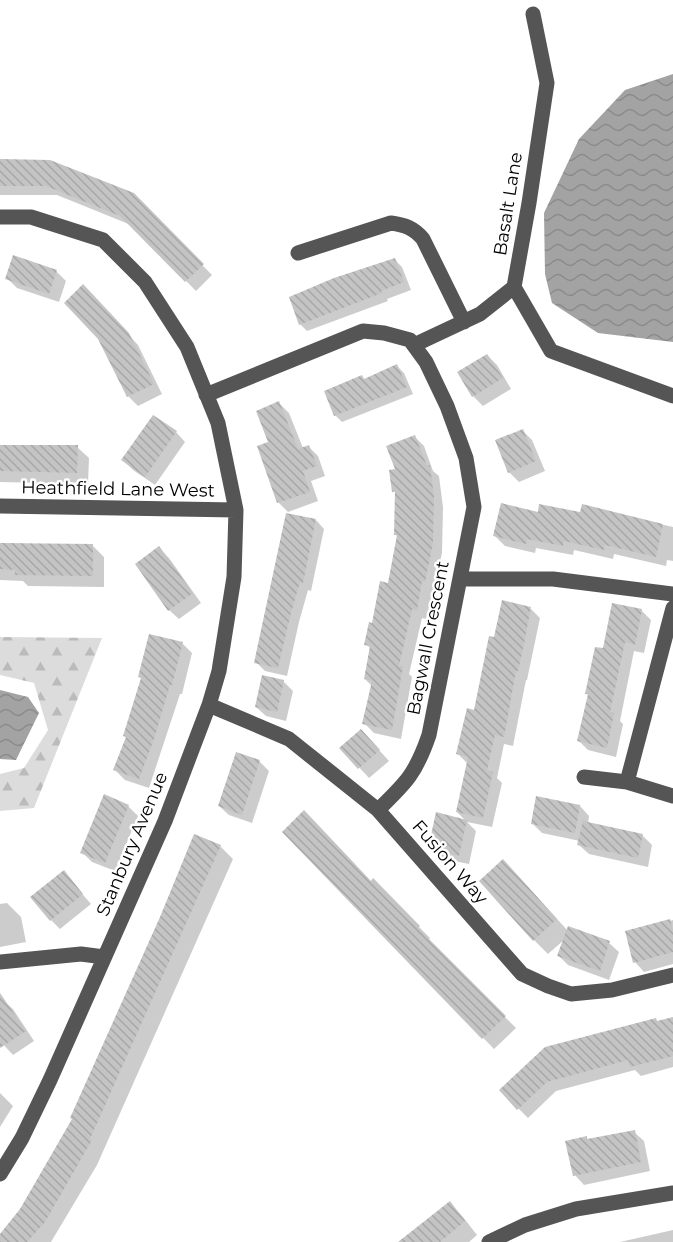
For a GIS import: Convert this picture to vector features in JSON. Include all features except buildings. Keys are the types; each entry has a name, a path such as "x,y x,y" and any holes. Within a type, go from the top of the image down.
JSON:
{"street":[{"name":"Basalt Lane","path":"514,287 547,83 532,14"},
{"name":"Stanbury Avenue","path":"0,217 31,217 103,240 145,282 187,347 218,423 236,510 234,577 219,671 209,705 165,821 41,1100 0,1174"},
{"path":"297,253 391,223 405,225 416,230 423,238 464,322"},
{"path":"206,395 363,331 384,333 410,340 414,345 480,314 514,287 551,351 673,396"},
{"name":"Bagwall Crescent","path":"378,810 407,782 420,761 429,735 474,507 466,458 447,406 426,362 414,345"},
{"name":"Heathfield Lane West","path":"0,506 236,510"},
{"path":"460,579 553,579 673,594"},
{"path":"627,782 673,608"},
{"name":"Fusion Way","path":"209,705 289,739 378,810 522,974 548,987 571,994 612,990 673,975"},
{"path":"584,777 627,782 673,796"},
{"path":"0,962 81,954 104,957"},
{"path":"489,1242 525,1225 576,1209 673,1193"}],"green space":[{"path":"0,637 102,638 34,808 0,811 0,774 24,768 48,730 34,683 0,675"}],"water":[{"path":"673,74 673,342 598,333 552,303 545,274 544,213 579,139 625,90"},
{"path":"0,690 28,697 39,713 16,760 0,759"}]}
